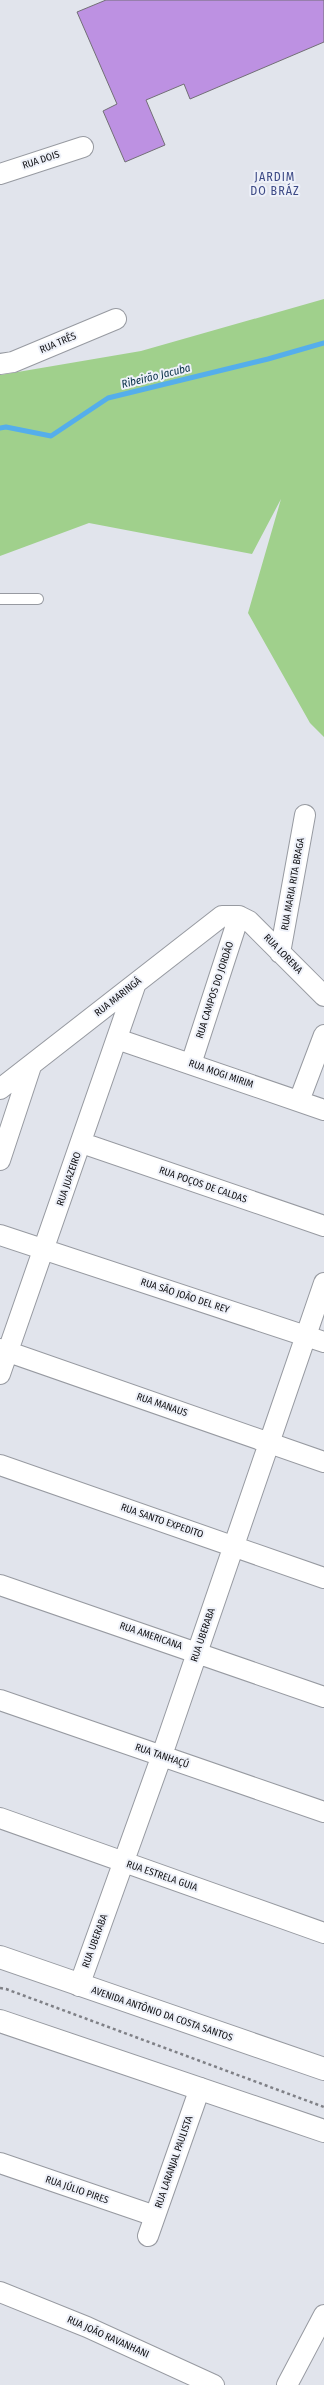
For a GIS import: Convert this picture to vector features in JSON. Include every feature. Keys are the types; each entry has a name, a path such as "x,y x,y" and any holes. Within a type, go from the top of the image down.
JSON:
{"street":[{"name":"RUA DOIS","path":"0,174 83,147"},
{"name":"RUA TRÊS","path":"0,364 13,362 116,319"},
{"name":"RUA MARIA RITA BRAGA","path":"280,953 305,815"},
{"name":"RUA MARINGÁ","path":"0,1089 222,916 239,916"},
{"name":"RUA LORENA","path":"239,916 249,921 324,996"},
{"name":"RUA CAMPOS DO JORDÃO","path":"191,1064 239,916"},
{"name":"RUA JUAZEIRO","path":"0,1374 4,1350 45,1250 136,983"},
{"path":"299,1101 324,1035"},
{"name":"RUA MOGI MIRIM","path":"117,1039 324,1110"},
{"path":"0,1160 31,1066"},
{"name":"RUA POÇOS DE CALDAS","path":"82,1143 324,1226"},
{"name":"RUA SÃO JOÃO DEL REY","path":"0,1235 324,1342"},
{"name":"RUA UBERABA","path":"79,1986 162,1755 268,1442 324,1283"},
{"name":"RUA MANAUS","path":"4,1350 324,1462"},
{"name":"RUA SANTO EXPEDITO","path":"0,1465 324,1578"},
{"name":"RUA AMERICANA","path":"0,1585 324,1697"},
{"name":"RUA TANHAÇÚ","path":"0,1700 324,1812"},
{"name":"RUA ESTRELA GUIA","path":"0,1818 324,1933"},
{"name":"AVENIDA ANTÔNIO DA COSTA SANTOS","path":"0,1957 79,1986 324,2068"},
{"path":"0,2021 324,2131"},
{"name":"RUA LARANJAL PAULISTA","path":"148,2236 200,2088"},
{"name":"RUA JÚLIO PIRES","path":"0,2163 155,2216"},
{"name":"RUA JOÃO RAVANHANI","path":"0,2292 87,2327 214,2385"},
{"path":"287,2385 324,2315"}],"lane":[{"path":"0,599 38,599"}],"path":[{"path":"0,1988 223,2068 324,2107"}],"green space":[{"path":"324,299 324,737 310,723 248,613 281,499 252,554 89,523 0,556 0,375 141,351"}],"building":[{"path":"106,0 324,0 324,42 190,99 184,84 146,100 165,145 125,162 103,111 117,104 77,12"}],"waterway":[{"name":"Ribeirão Jacuba","path":"0,428 6,427 51,436 108,398 268,359 324,343"}],"district":[{"name":"JARDIM DO BRÁZ","path":"275,184"}]}
